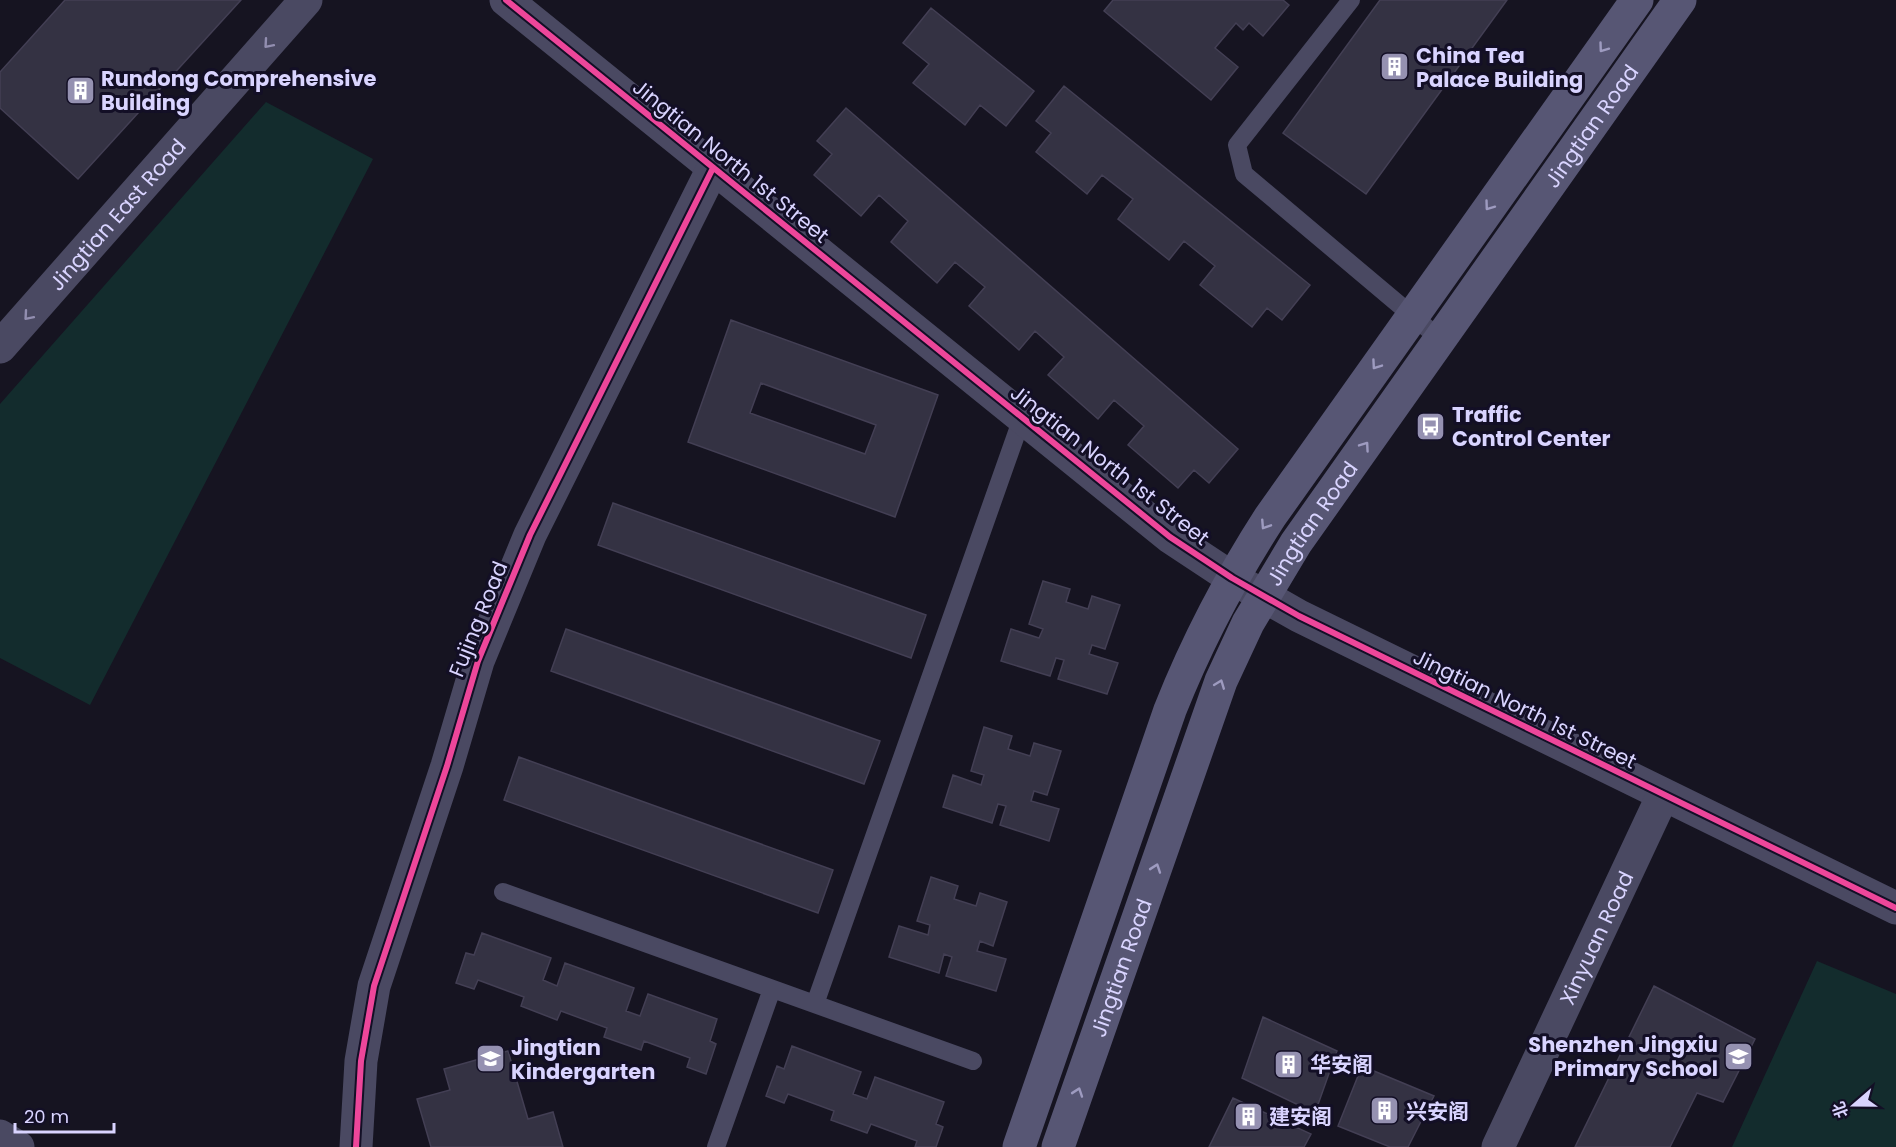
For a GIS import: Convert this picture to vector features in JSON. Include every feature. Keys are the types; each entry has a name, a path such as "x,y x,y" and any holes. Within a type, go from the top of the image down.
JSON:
{"main road":[{"name":"Jingtian Road","path":"1019,1147 1170,710 1188,664 1232,578 1270,517 1411,315 1637,0"},
{"name":"Jingtian Road","path":"1058,1147 1221,681 1263,597 1296,543 1680,0"}],"street":[{"name":"Jingtian East Road","path":"0,347 306,0"},
{"name":"Jingtian North 1st Street","path":"506,0 1170,537 1232,578 1263,597 1896,908"},
{"name":"Fujing Road","path":"356,1147 361,1061 374,986 447,766 478,661 530,535 713,168"},
{"name":"Xinyuan Road","path":"1498,1147 1663,795"},
{"path":"0,1136 18,1147"}],"lane":[{"path":"1351,0 1237,145 1244,174 1440,339"},
{"path":"815,1004 1022,418"},
{"path":"503,892 973,1061"},
{"path":"716,1147 772,989"}],"green space":[{"path":"266,102 373,159 90,705 0,658 0,404"},
{"path":"1817,961 1896,994 1896,1147 1732,1147"}],"building":[{"name":"Rundong Comprehensive Building","path":"65,0 241,0 78,179 0,108 0,72"},
{"path":"1113,0 1283,0 1289,5 1263,36 1249,23 1243,30 1236,23 1215,48 1238,67 1211,100 1104,11"},
{"name":"China Tea Palace Building","path":"1380,0 1507,0 1366,194 1283,133"},
{"path":"931,8 1034,91 1006,126 980,105 965,125 913,83 929,64 903,43"},
{"path":"1064,86 1310,285 1282,320 1267,308 1252,327 1200,285 1215,266 1184,241 1169,260 1118,219 1133,199 1102,175 1087,194 1036,152 1051,133 1036,121"},
{"path":"846,108 1238,449 1209,483 1194,470 1178,488 1128,445 1144,426 1114,400 1098,419 1048,375 1064,357 1035,331 1019,350 969,306 985,287 955,262 937,283 891,242 908,221 879,195 861,216 814,175 832,154 817,141"},
{"path":"731,320 938,395 895,517 688,442","holes":["761,383 876,425 865,454 750,413"]},
{"path":"613,503 926,615 911,658 598,545"},
{"path":"1043,581 1070,589 1066,602 1088,609 1092,596 1120,605 1105,649 1092,645 1089,654 1118,663 1107,694 1058,679 1064,660 1056,658 1050,676 1001,661 1011,629 1039,638 1043,629 1029,624"},
{"path":"566,629 880,741 864,784 551,671"},
{"path":"984,727 1012,736 1008,749 1030,756 1034,743 1061,751 1047,795 1034,791 1031,801 1059,809 1049,841 1000,825 1006,806 998,804 992,823 943,807 953,775 981,785 984,775 971,771"},
{"path":"519,757 833,870 818,913 504,800"},
{"path":"931,877 958,886 954,899 976,906 980,893 1007,902 993,946 980,941 977,951 1006,959 996,991 946,976 952,957 944,954 939,973 889,957 899,926 928,935 930,925 917,921"},
{"path":"482,933 551,958 543,980 557,986 565,963 634,988 626,1011 640,1016 648,994 717,1019 710,1041 716,1044 706,1074 687,1067 690,1058 644,1041 641,1050 604,1037 607,1028 561,1011 557,1020 521,1006 524,997 478,980 474,989 456,983 466,953 474,955"},
{"path":"1654,986 1755,1039 1723,1102 1697,1093 1670,1147 1575,1147"},
{"name":"华安阁","path":"1263,1017 1337,1051 1315,1113 1242,1078"},
{"path":"792,1046 861,1072 853,1094 867,1099 875,1077 944,1102 936,1124 943,1127 936,1147 915,1147 917,1141 871,1124 867,1133 831,1120 834,1111 788,1094 784,1103 766,1096 777,1066 784,1069"},
{"path":"508,1051 528,1119 553,1112 563,1147 431,1147 417,1099 450,1090 444,1069"},
{"name":"兴安阁","path":"1362,1066 1434,1096 1408,1147 1390,1147 1338,1126"},
{"name":"建安阁","path":"1233,1098 1311,1134 1304,1147 1209,1147"}],"cycle path":[{"path":"506,0 1170,537 1232,578 1299,616 1896,908"},
{"path":"356,1147 361,1061 374,986 447,766 478,661 530,535 713,168"}],"place":[{"name":"China Tea Palace Building","path":"1395,67"},
{"name":"Rundong Comprehensive Building","path":"80,90"},
{"name":"Traffic Control Center","path":"1431,426"},
{"name":"Shenzhen Jingxiu Primary School","path":"1739,1056"},
{"name":"Jingtian Kindergarten","path":"490,1059"},
{"name":"华安阁","path":"1289,1064"},
{"name":"兴安阁","path":"1385,1111"},
{"name":"建安阁","path":"1248,1116"}]}
